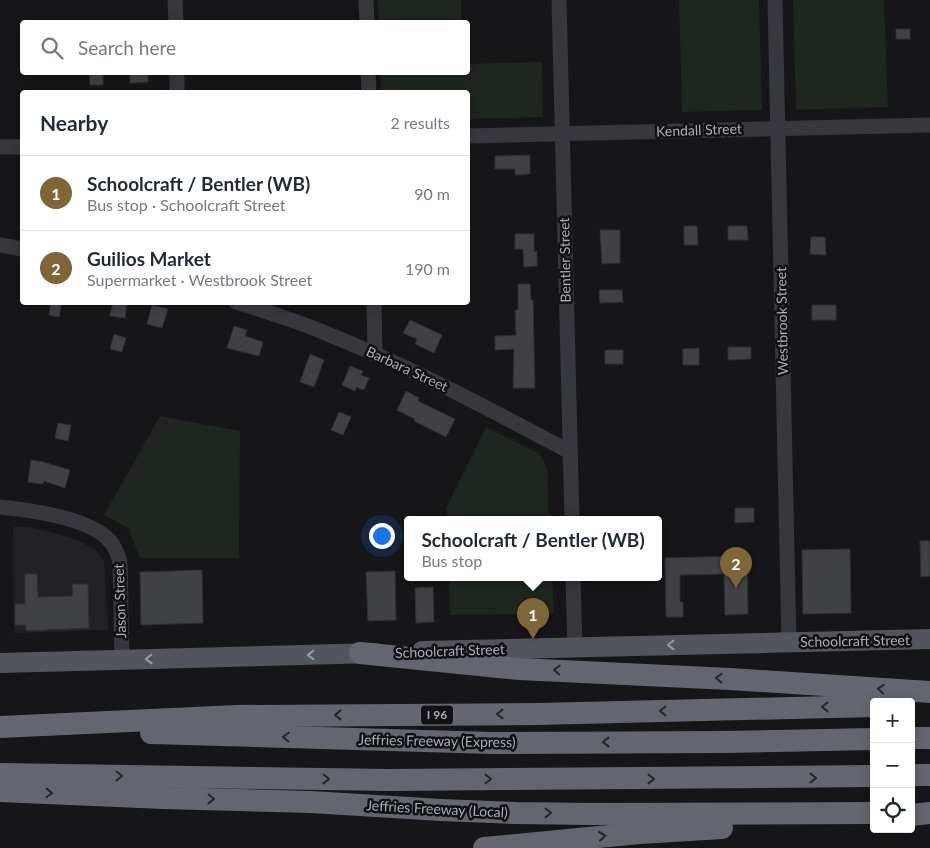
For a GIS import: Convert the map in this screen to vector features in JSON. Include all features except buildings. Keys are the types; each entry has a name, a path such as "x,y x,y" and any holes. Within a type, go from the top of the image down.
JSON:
{"highway":[{"path":"360,653 519,669 730,678 930,692"},
{"path":"915,705 930,704"},
{"name":"I 96","path":"0,728 237,716 538,714 870,706"},
{"name":"Jeffries Freeway (Express)","path":"0,728 492,743 870,739"},
{"path":"915,738 930,738"},
{"path":"0,774 389,780 870,776"},
{"path":"915,775 930,775"},
{"name":"Jeffries Freeway (Local)","path":"0,791 312,802 525,813 870,813"},
{"path":"915,813 930,812"},
{"path":"484,848 640,833 870,819"}],"main road":[{"name":"Schoolcraft Street","path":"0,663 930,639"}],"street":[{"path":"175,0 176,20"},
{"path":"366,0 367,20"},
{"name":"Bentler Street","path":"559,0 572,516"},
{"name":"Westbrook Street","path":"775,0 790,643"},
{"path":"176,75 177,90"},
{"path":"368,75 369,90"},
{"name":"Kendall Street","path":"470,136 930,124"},
{"path":"0,147 20,147"},
{"path":"0,245 20,249"},
{"name":"Barbara Street","path":"245,305 286,318 375,354 472,400 570,452"},
{"path":"374,305 375,354"},
{"name":"Jason Street","path":"0,507 23,509 59,517 95,530 110,541 117,552 120,562 122,660"},
{"path":"573,581 575,648"}],"shaded area":[{"path":"378,0 461,0 461,20 379,20"},
{"path":"679,0 759,0 762,110 682,112"},
{"path":"793,0 884,0 888,107 796,110"},
{"path":"542,62 543,117 470,119 470,90 381,90 380,75 470,75 470,64"},
{"path":"160,416 240,431 239,558 140,558 128,528 104,515"},
{"path":"486,427 540,454 547,468 549,516 447,516 446,508"},
{"path":"13,527 29,527 51,532 94,548 104,561 108,630 14,633"},
{"path":"449,581 552,581 554,614 450,615"}],"place":[{"name":"Guilios Market","path":"736,588"},
{"name":"Schoolcraft / Bentler (WB)","path":"533,639"}]}
